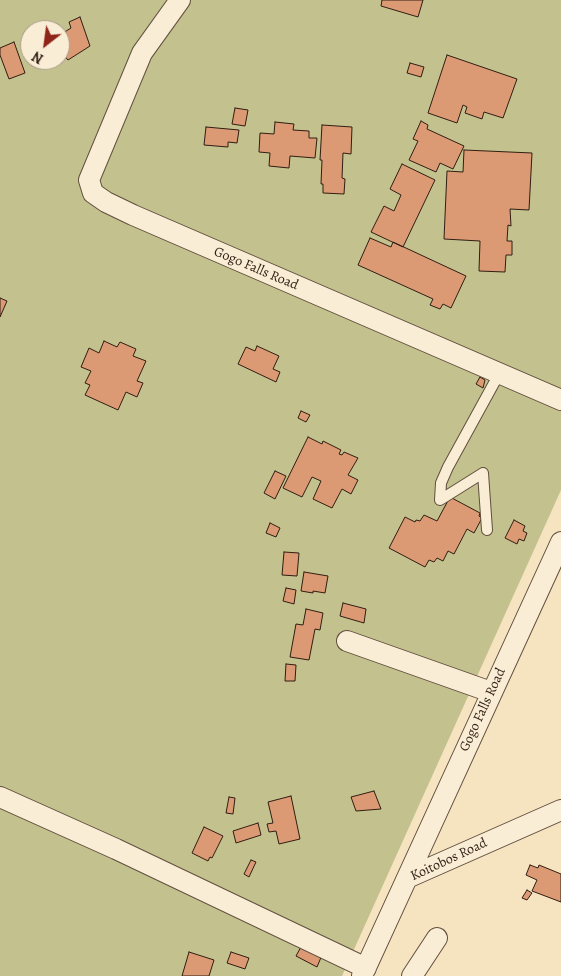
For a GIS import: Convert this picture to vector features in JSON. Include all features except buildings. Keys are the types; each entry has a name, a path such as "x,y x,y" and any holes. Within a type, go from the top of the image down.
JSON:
{"street":[{"name":"Gogo Falls Road","path":"180,0 142,53 89,180 93,193 106,202 133,215 561,400"},
{"name":"Gogo Falls Road","path":"407,878 561,542"},
{"path":"347,641 492,692"},
{"path":"0,797 116,848 364,972"},
{"name":"Koitobos Road","path":"364,972 407,878 561,810"},
{"path":"412,976 437,938"}],"lane":[{"path":"486,530 483,473 440,500 440,492 448,467 500,374"}],"shaded area":[{"path":"0,0 561,0 561,490 342,976 0,976"}]}
